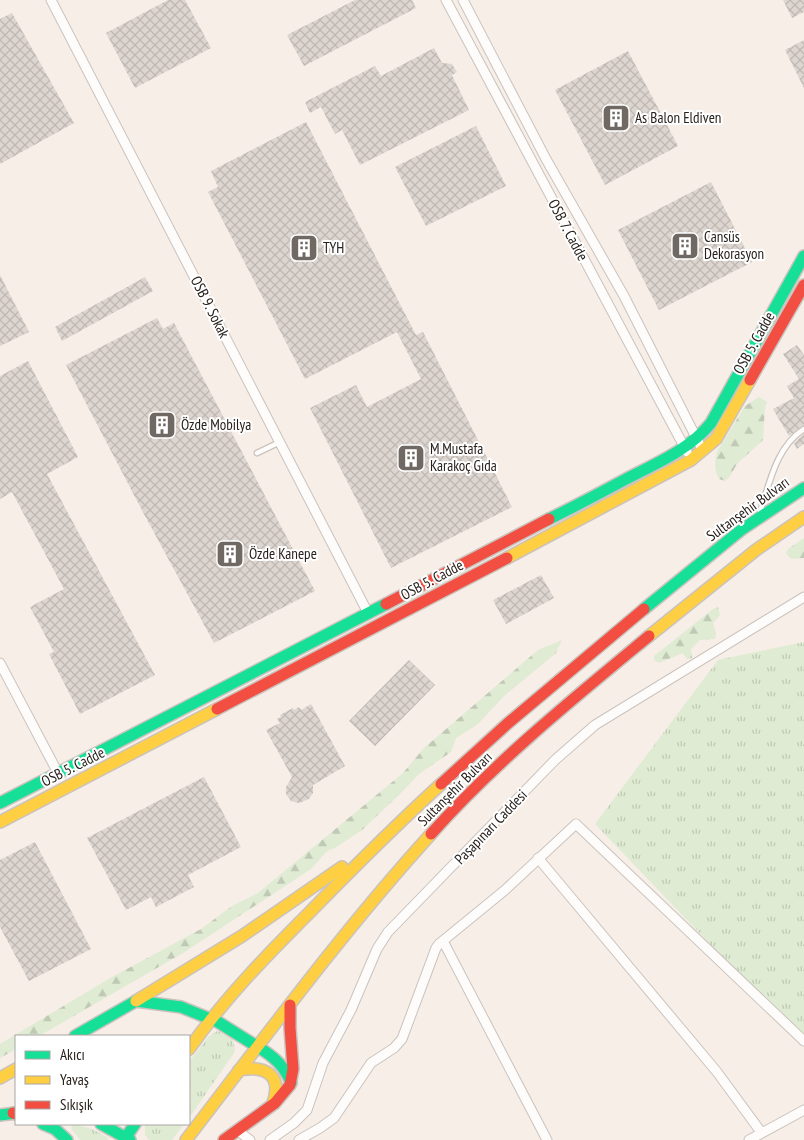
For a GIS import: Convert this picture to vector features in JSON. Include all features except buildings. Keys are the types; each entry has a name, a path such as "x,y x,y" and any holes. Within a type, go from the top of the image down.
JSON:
{"main road":[{"path":"0,803 660,462 695,439 706,431 711,423 804,256"},
{"name":"OSB 5. Cadde","path":"0,822 378,626 703,452 716,439 730,416 804,285"},
{"name":"Sultanşehir Bulvarı","path":"190,1049 212,1019 303,917 388,832 507,724 646,608 741,530 804,488"},
{"name":"Sultanşehir Bulvarı","path":"186,1140 332,950 382,888 445,818 517,749 647,638 756,550 804,517"},
{"path":"76,1035 136,1002 242,936 319,884 388,832"},
{"path":"136,1002 181,1007 212,1019 258,1046 280,1063 291,1083"},
{"path":"224,1140 282,1097 291,1083 293,1068 290,1005"},
{"path":"239,1070 258,1068 274,1077 278,1090 271,1106"},
{"path":"0,1078 15,1070"},
{"path":"0,1115 15,1114"},
{"path":"45,1125 54,1129 67,1140"},
{"path":"103,1125 126,1139 134,1125"}],"street":[{"name":"OSB 9. Sokak","path":"51,0 368,613"},
{"name":"OSB 7. Cadde","path":"446,0 691,460"},
{"name":"OSB 7. Cadde","path":"463,0 546,159 624,296 703,452"},
{"name":"Paşapınarı Caddesi","path":"270,1140 294,1123 307,1110 323,1063 351,1010 377,949 388,932 555,760 595,725 804,597"},
{"path":"0,663 58,773"},
{"path":"299,1140 334,1118 371,1063 394,1048 402,1039 436,948 505,890 576,824 804,1042"},
{"path":"538,858 717,1072 761,1132"},
{"path":"443,941 548,1140"},
{"path":"749,1140 804,1110"},
{"path":"237,1130 250,1140"}],"lane":[{"path":"757,519 780,455 785,446 804,430"},
{"path":"257,453 280,442"}],"green space":[{"path":"759,397 767,402 763,440 737,464 725,481 719,479 715,465 718,450 745,406"},
{"path":"804,538 804,558 791,559 786,553 788,549"},
{"path":"718,607 720,615 713,623 716,633 715,639 700,640 691,649 692,658 687,659 683,653 659,663 654,660 654,656"},
{"path":"562,640 556,653 504,696 478,724 456,738 451,752 419,774 362,830 335,848 327,851 311,869 183,953 41,1035 15,1035 112,977 201,929 232,906 258,893 403,773 424,748 538,650"},
{"path":"804,642 804,1042 595,824 718,660"},
{"path":"217,1031 222,1032 233,1040 235,1049 190,1117 190,1061 208,1037"},
{"path":"15,1035 15,1050 0,1058 0,1044"},
{"path":"72,1125 77,1125 92,1129 109,1138 107,1140 80,1140 71,1128"},
{"path":"145,1125 183,1125 172,1140 149,1140 145,1135"}],"traffic: fast":[{"path":"549,519 661,461 683,448 703,432 711,423 804,256"},
{"path":"644,609 741,530 804,488"},
{"path":"0,803 386,604"},
{"path":"77,1035 136,1001 181,1007 218,1022 258,1047"},
{"path":"258,1047 278,1062 291,1083"},
{"path":"0,1115 15,1113"},
{"path":"45,1125 55,1129 67,1140"},
{"path":"103,1125 130,1140"},
{"path":"124,1140 134,1125"}],"traffic: slow":[{"path":"507,558 691,460 716,439 750,380"},
{"path":"649,636 756,550 804,517"},
{"path":"0,822 217,709"},
{"path":"190,1048 231,995 262,961 375,847 441,784"},
{"path":"186,1140 336,946 431,834"},
{"path":"136,1001 242,936 342,867"},
{"path":"239,1070 257,1069 270,1074 276,1085 273,1103"},
{"path":"0,1078 15,1070"}],"traffic: jam":[{"path":"750,380 804,285"},
{"path":"386,604 549,519"},
{"path":"217,709 507,558"},
{"path":"441,784 507,724 644,609"},
{"path":"431,834 509,756 649,636"},
{"path":"224,1140 275,1103 290,1085 293,1069 290,1005"}],"place":[{"name":"As Balon Eldiven","path":"616,118"},
{"name":"Cansüs Dekorasyon","path":"685,246"},
{"name":"TYH","path":"304,248"},
{"name":"Özde Mobilya","path":"162,425"},
{"name":"M.Mustafa Karakoç Gıda","path":"411,458"},
{"name":"Özde Kanepe","path":"230,554"}]}
